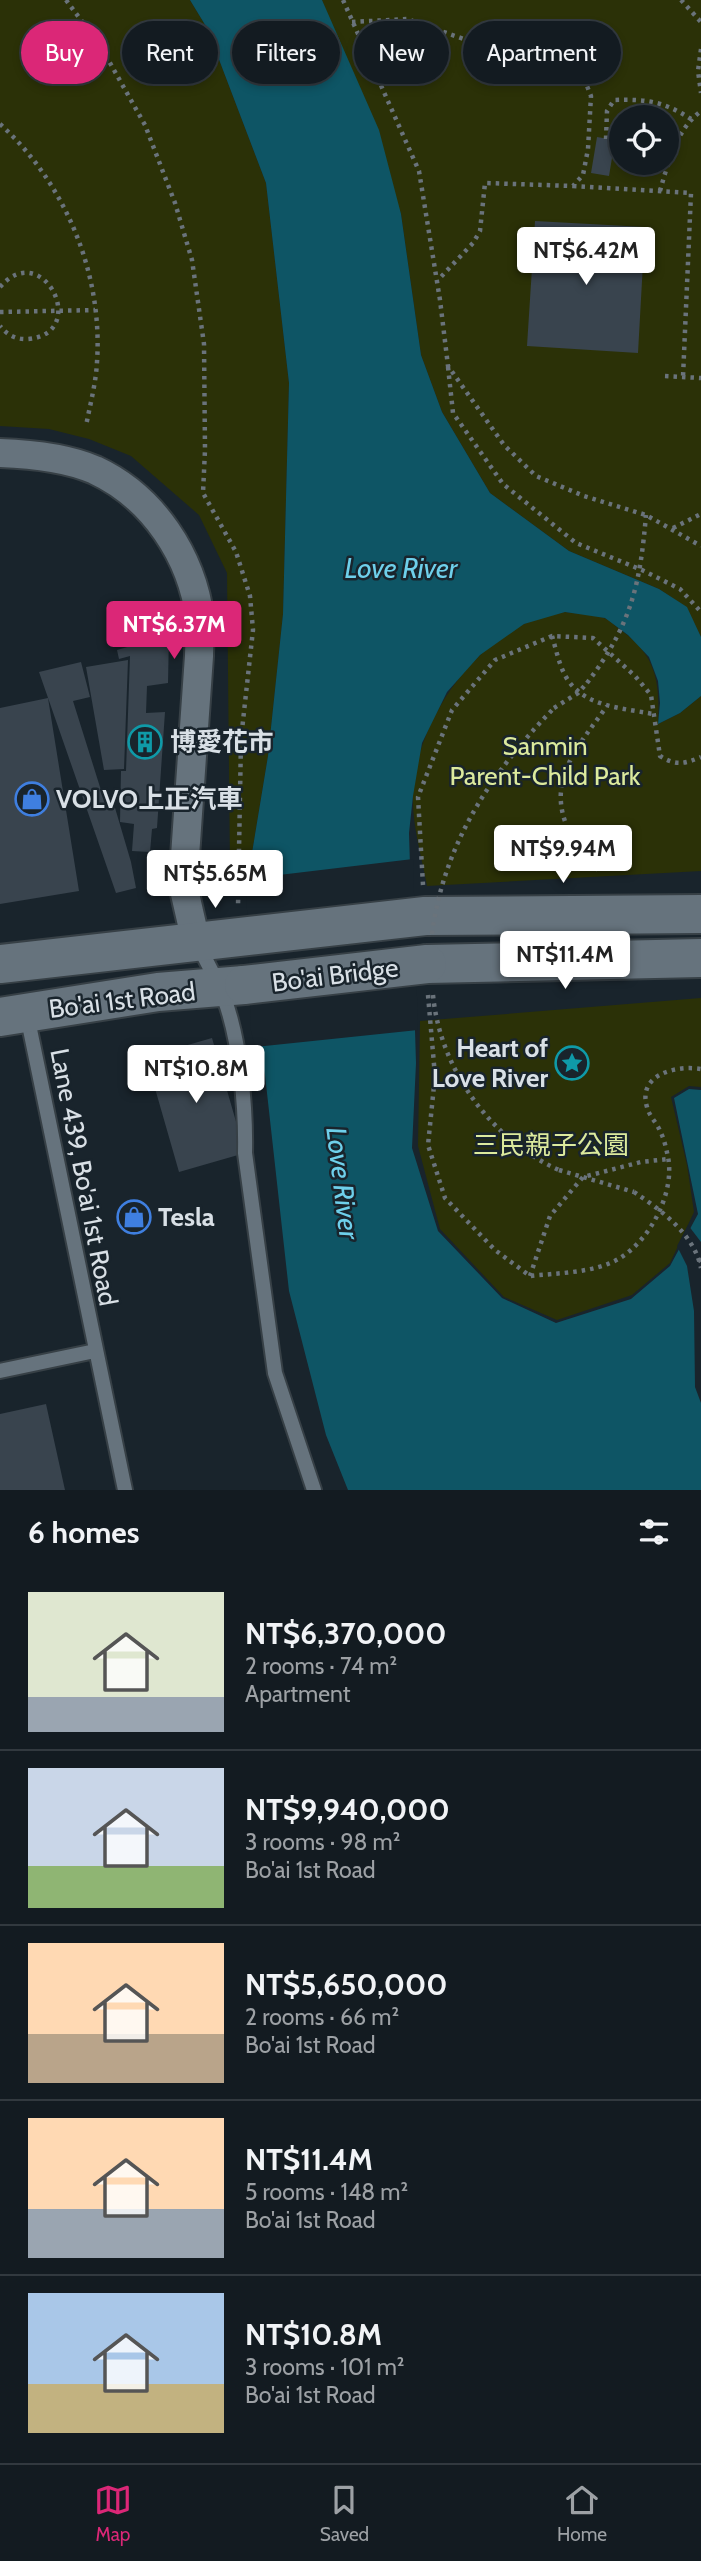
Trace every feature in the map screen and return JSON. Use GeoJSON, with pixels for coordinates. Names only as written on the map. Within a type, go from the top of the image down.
{"type":"FeatureCollection","features":[{"type":"Feature","properties":{"kind":"main road"},"geometry":{"type":"LineString","coordinates":[[429,950],[701,914]]}},
{"type":"Feature","properties":{"kind":"main road","name":"Bo'ai 1st Road"},"geometry":{"type":"LineString","coordinates":[[0,964],[240,938]]}},
{"type":"Feature","properties":{"kind":"main road","name":"Bo'ai Bridge"},"geometry":{"type":"LineString","coordinates":[[240,938],[429,950]]}},
{"type":"Feature","properties":{"kind":"main road"},"geometry":{"type":"LineString","coordinates":[[429,950],[701,958]]}},
{"type":"Feature","properties":{"kind":"main road","name":"Bo'ai Bridge"},"geometry":{"type":"LineString","coordinates":[[232,986],[429,950]]}},
{"type":"Feature","properties":{"kind":"main road","name":"Bo'ai 1st Road"},"geometry":{"type":"LineString","coordinates":[[13,1015],[158,992],[232,986]]}},
{"type":"Feature","properties":{"kind":"street"},"geometry":{"type":"LineString","coordinates":[[0,453],[22,453],[95,470],[130,493],[162,523],[188,572],[200,620],[183,885],[196,942]]}},
{"type":"Feature","properties":{"kind":"lane"},"geometry":{"type":"LineString","coordinates":[[196,942],[232,986],[233,1036],[246,1120],[245,1153],[275,1373],[314,1490]]}},
{"type":"Feature","properties":{"kind":"lane","name":"Lane 439, Bo'ai 1st Road"},"geometry":{"type":"LineString","coordinates":[[13,1015],[95,1351],[125,1490]]}},
{"type":"Feature","properties":{"kind":"lane"},"geometry":{"type":"LineString","coordinates":[[0,1371],[95,1351]]}},
{"type":"Feature","properties":{"kind":"path"},"geometry":{"type":"LineString","coordinates":[[66,0],[101,47],[145,125],[175,204],[191,260],[204,344],[203,493],[236,552],[250,596],[253,630],[242,739],[237,892]]}},
{"type":"Feature","properties":{"kind":"path"},"geometry":{"type":"LineString","coordinates":[[343,0],[419,171],[437,280],[453,414],[503,484],[576,543],[680,589],[701,612]]}},
{"type":"Feature","properties":{"kind":"path"},"geometry":{"type":"LineString","coordinates":[[681,0],[701,22]]}},
{"type":"Feature","properties":{"kind":"path"},"geometry":{"type":"LineString","coordinates":[[352,22],[407,19],[472,42],[513,44],[581,71],[591,96],[588,149],[583,175],[573,186]]}},
{"type":"Feature","properties":{"kind":"path"},"geometry":{"type":"LineString","coordinates":[[701,49],[698,71],[701,93]]}},
{"type":"Feature","properties":{"kind":"path"},"geometry":{"type":"LineString","coordinates":[[606,139],[607,111],[614,100],[645,99],[671,106],[691,119]]}},
{"type":"Feature","properties":{"kind":"path"},"geometry":{"type":"LineString","coordinates":[[660,191],[676,144],[691,119],[701,111]]}},
{"type":"Feature","properties":{"kind":"path"},"geometry":{"type":"LineString","coordinates":[[0,124],[39,166],[68,212],[84,256],[95,298],[97,361],[86,426]]}},
{"type":"Feature","properties":{"kind":"path"},"geometry":{"type":"LineString","coordinates":[[437,280],[473,243],[480,232],[485,183],[691,193],[683,377]]}},
{"type":"Feature","properties":{"kind":"path"},"geometry":{"type":"LineString","coordinates":[[0,287],[15,276],[37,275],[54,289],[59,310],[50,329],[32,339],[11,336],[0,326]]}},
{"type":"Feature","properties":{"kind":"path"},"geometry":{"type":"LineString","coordinates":[[0,312],[95,310]]}},
{"type":"Feature","properties":{"kind":"path"},"geometry":{"type":"LineString","coordinates":[[448,366],[504,445],[536,476],[584,496],[646,515],[701,546]]}},
{"type":"Feature","properties":{"kind":"path"},"geometry":{"type":"LineString","coordinates":[[665,376],[701,378]]}},
{"type":"Feature","properties":{"kind":"path"},"geometry":{"type":"LineString","coordinates":[[673,528],[701,514]]}},
{"type":"Feature","properties":{"kind":"path"},"geometry":{"type":"LineString","coordinates":[[646,515],[639,576],[621,634],[578,693],[554,708],[524,738],[470,817],[442,879],[429,950],[437,1023],[445,1046],[475,1102],[506,1136],[536,1160],[559,1170],[634,1192],[676,1224],[700,1261],[701,1268]]}},
{"type":"Feature","properties":{"kind":"path"},"geometry":{"type":"LineString","coordinates":[[552,636],[565,676],[578,693],[607,706],[653,713]]}},
{"type":"Feature","properties":{"kind":"path"},"geometry":{"type":"LineString","coordinates":[[598,870],[571,834],[560,799],[565,768],[607,706]]}},
{"type":"Feature","properties":{"kind":"path"},"geometry":{"type":"LineString","coordinates":[[530,1276],[550,1216],[583,1177],[641,1162],[668,1159]]}},
{"type":"Feature","properties":{"kind":"green space"},"geometry":{"type":"Polygon","coordinates":[[[0,0],[190,0],[203,21],[122,21],[122,84],[218,84],[218,57],[266,183],[289,383],[283,614],[268,756],[250,865],[230,868],[227,573],[199,515],[131,456],[89,439],[49,429],[0,426],[0,0]]]}},
{"type":"Feature","properties":{"kind":"green space"},"geometry":{"type":"Polygon","coordinates":[[[322,0],[701,0],[701,637],[686,607],[659,589],[569,551],[490,493],[442,412],[421,355],[401,214],[340,49],[340,21],[330,21],[322,0]]]}},
{"type":"Feature","properties":{"kind":"green space","name":"Sanmin Parent-Child Park"},"geometry":{"type":"Polygon","coordinates":[[[565,612],[606,619],[643,650],[657,684],[658,724],[680,713],[701,696],[701,871],[427,886],[416,830],[413,796],[422,745],[433,720],[446,696],[481,654],[524,624],[565,612]]]}},
{"type":"Feature","properties":{"kind":"green space","name":"三民親子公園"},"geometry":{"type":"Polygon","coordinates":[[[701,998],[701,1087],[689,1086],[671,1097],[687,1165],[694,1212],[670,1263],[632,1295],[557,1320],[504,1297],[440,1229],[418,1146],[420,1021],[701,998]]]}},
{"type":"Feature","properties":{"kind":"water","name":"Love River"},"geometry":{"type":"Polygon","coordinates":[[[190,0],[322,0],[331,21],[232,21],[232,84],[340,84],[340,41],[354,73],[354,84],[359,84],[379,130],[401,214],[421,355],[442,412],[490,493],[569,551],[659,589],[687,607],[701,637],[701,696],[680,713],[658,724],[658,681],[649,657],[628,635],[605,618],[565,612],[524,624],[480,655],[447,692],[422,743],[409,833],[416,1063],[412,1148],[438,1231],[502,1298],[556,1323],[631,1299],[670,1266],[698,1214],[674,1098],[689,1089],[701,1090],[701,1490],[348,1490],[326,1435],[289,1291],[265,1075],[254,1031],[249,902],[250,865],[268,756],[283,614],[289,383],[266,183],[218,57],[218,21],[203,21],[190,0]]]}},
{"type":"Feature","properties":{"kind":"pier"},"geometry":{"type":"Polygon","coordinates":[[[413,859],[418,1030],[255,1047],[251,1031],[246,879],[413,859]]]}},
{"type":"Feature","properties":{"kind":"pier"},"geometry":{"type":"Polygon","coordinates":[[[688,1225],[701,1242],[701,1403],[695,1387],[694,1311],[687,1266],[677,1246],[688,1225]]]}},
{"type":"Feature","properties":{"kind":"building"},"geometry":{"type":"Polygon","coordinates":[[[597,137],[609,139],[609,176],[591,173],[597,137]]]}},
{"type":"Feature","properties":{"kind":"building"},"geometry":{"type":"Polygon","coordinates":[[[535,221],[645,227],[638,353],[527,346],[535,221]]]}},
{"type":"Feature","properties":{"kind":"building","name":"博愛花市"},"geometry":{"type":"Polygon","coordinates":[[[169,635],[168,683],[147,686],[146,713],[165,712],[157,828],[152,829],[150,852],[132,851],[134,824],[120,822],[121,771],[126,771],[130,656],[119,659],[117,650],[169,635]]]}},
{"type":"Feature","properties":{"kind":"building","name":"博愛花市"},"geometry":{"type":"Polygon","coordinates":[[[128,660],[124,769],[104,770],[86,667],[128,660]]]}},
{"type":"Feature","properties":{"kind":"building","name":"博愛花市"},"geometry":{"type":"Polygon","coordinates":[[[81,662],[90,697],[73,701],[105,803],[113,801],[136,888],[116,893],[39,672],[81,662]]]}},
{"type":"Feature","properties":{"kind":"building","name":"VOLVO上正汽車"},"geometry":{"type":"Polygon","coordinates":[[[48,698],[79,891],[0,904],[0,708],[48,698]]]}},
{"type":"Feature","properties":{"kind":"building"},"geometry":{"type":"Polygon","coordinates":[[[212,1038],[245,1153],[179,1172],[146,1057],[212,1038]]]}},
{"type":"Feature","properties":{"kind":"building"},"geometry":{"type":"Polygon","coordinates":[[[46,1404],[65,1490],[0,1490],[0,1414],[46,1404]]]}},
{"type":"Feature","properties":{"kind":"place","name":"博愛花市"},"geometry":{"type":"Point","coordinates":[145,742]}},
{"type":"Feature","properties":{"kind":"place","name":"VOLVO上正汽車"},"geometry":{"type":"Point","coordinates":[32,799]}},
{"type":"Feature","properties":{"kind":"place","name":"Heart of Love River"},"geometry":{"type":"Point","coordinates":[572,1063]}},
{"type":"Feature","properties":{"kind":"place","name":"Tesla"},"geometry":{"type":"Point","coordinates":[134,1217]}}]}
